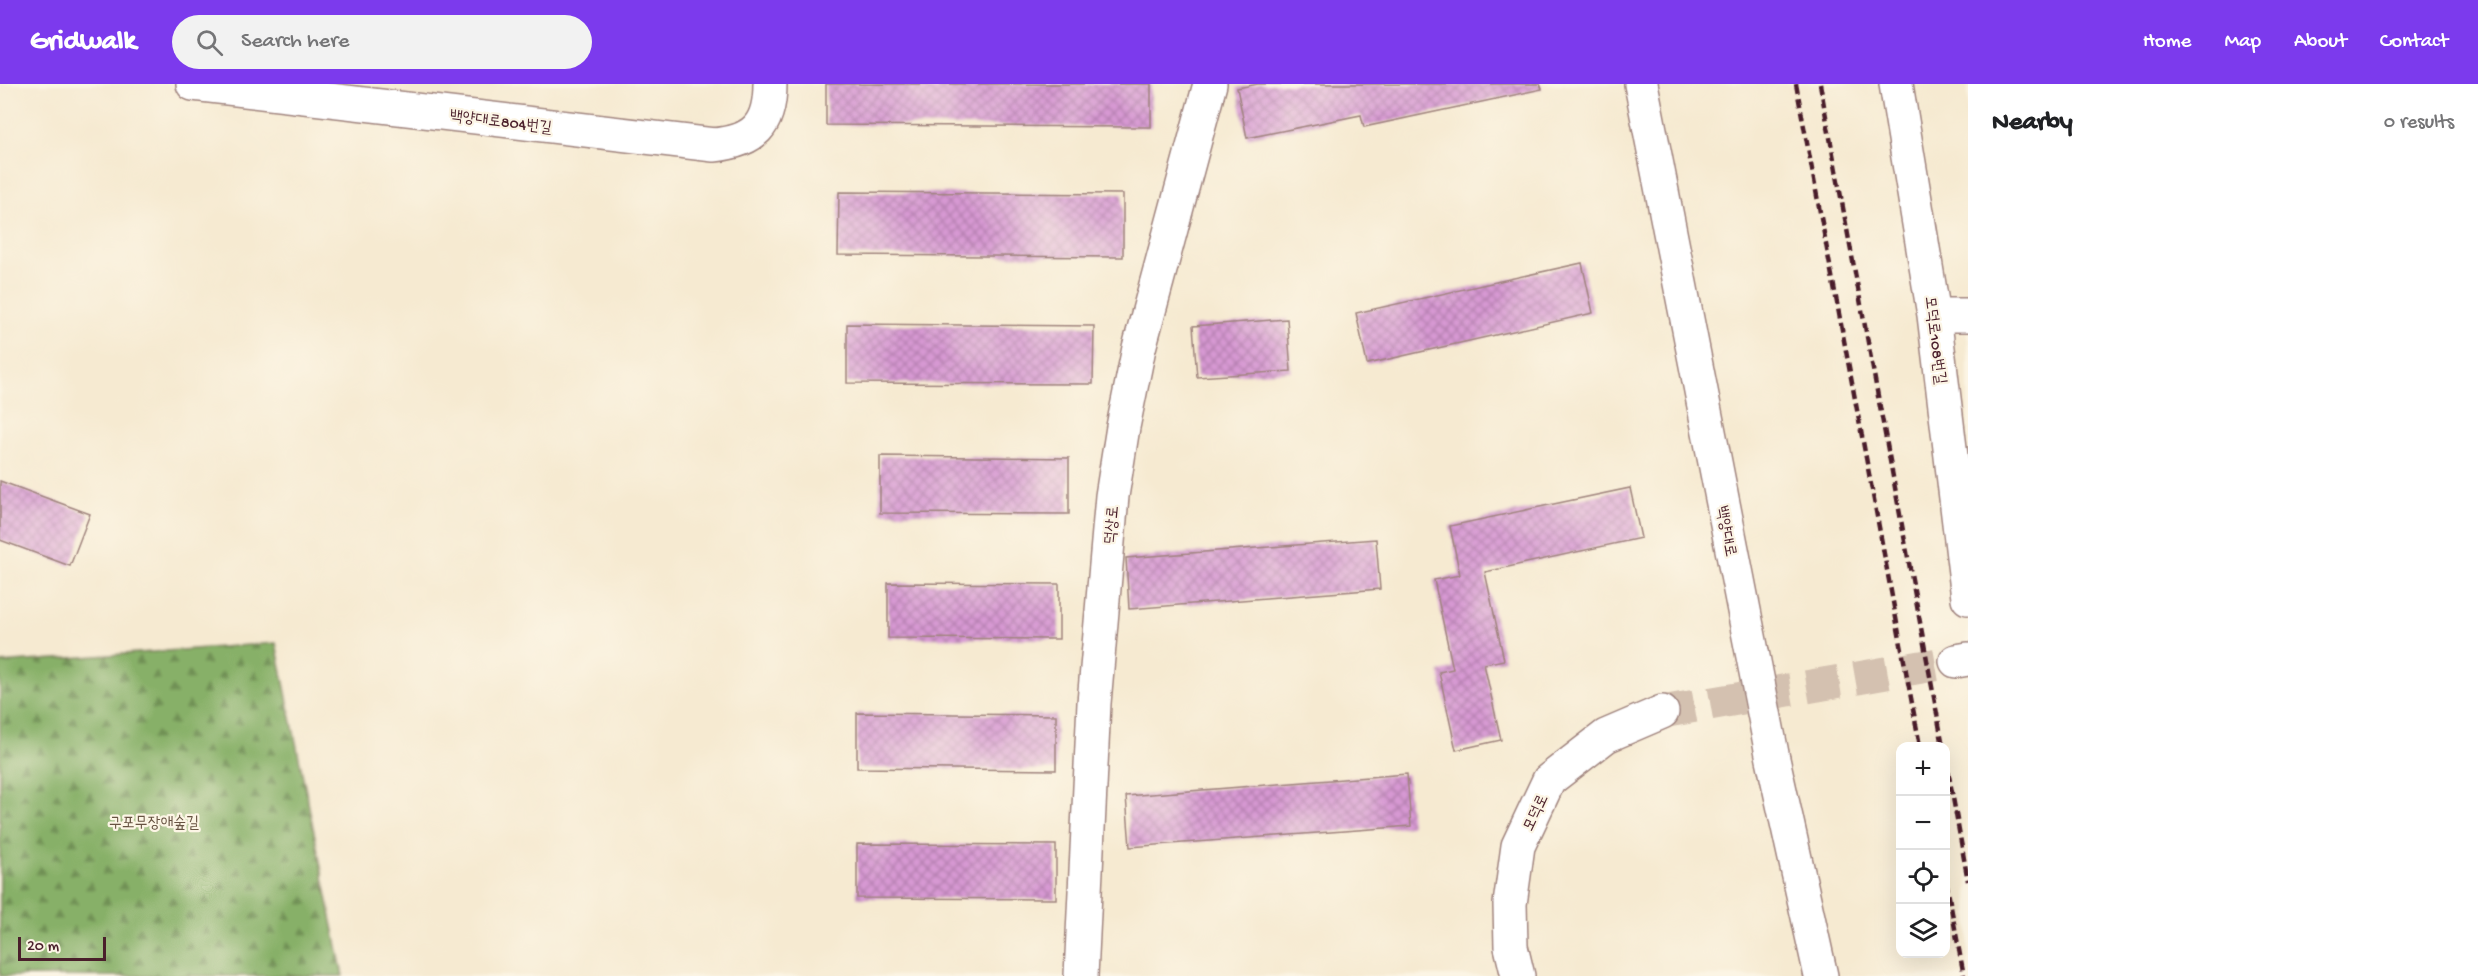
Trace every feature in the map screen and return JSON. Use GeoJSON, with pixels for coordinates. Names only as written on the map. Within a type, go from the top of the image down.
{"type":"FeatureCollection","features":[{"type":"Feature","properties":{"kind":"main road","name":"백양대로804번길"},"geometry":{"type":"LineString","coordinates":[[193,84],[714,145],[737,143],[763,122],[770,101],[770,84]]}},
{"type":"Feature","properties":{"kind":"main road","name":"덕상로"},"geometry":{"type":"LineString","coordinates":[[1081,976],[1094,703],[1112,496],[1139,348],[1210,84]]}},
{"type":"Feature","properties":{"kind":"main road","name":"백양대로"},"geometry":{"type":"LineString","coordinates":[[1641,84],[1773,759],[1821,976]]}},
{"type":"Feature","properties":{"kind":"main road","name":"모덕로108번길"},"geometry":{"type":"LineString","coordinates":[[1896,84],[1934,315],[1968,598]]}},
{"type":"Feature","properties":{"kind":"main road"},"geometry":{"type":"LineString","coordinates":[[1934,315],[1968,315]]}},
{"type":"Feature","properties":{"kind":"main road","name":"모덕로"},"geometry":{"type":"LineString","coordinates":[[1518,976],[1511,947],[1510,904],[1518,846],[1549,780],[1606,736],[1662,712]]}},
{"type":"Feature","properties":{"kind":"green space","name":"구포무장애숲길"},"geometry":{"type":"Polygon","coordinates":[[[276,643],[343,976],[0,976],[0,663],[276,643]]]}},
{"type":"Feature","properties":{"kind":"building"},"geometry":{"type":"Polygon","coordinates":[[[826,84],[1151,84],[1151,127],[826,125],[826,84]]]}},
{"type":"Feature","properties":{"kind":"building"},"geometry":{"type":"Polygon","coordinates":[[[1258,84],[1540,84],[1542,89],[1364,127],[1361,115],[1247,138],[1237,88],[1258,84]]]}},
{"type":"Feature","properties":{"kind":"building"},"geometry":{"type":"Polygon","coordinates":[[[839,192],[1123,194],[1123,257],[838,255],[839,192]]]}},
{"type":"Feature","properties":{"kind":"building"},"geometry":{"type":"Polygon","coordinates":[[[1582,263],[1593,313],[1367,364],[1356,313],[1582,263]]]}},
{"type":"Feature","properties":{"kind":"building"},"geometry":{"type":"Polygon","coordinates":[[[1287,319],[1291,371],[1197,377],[1193,326],[1287,319]]]}},
{"type":"Feature","properties":{"kind":"building"},"geometry":{"type":"Polygon","coordinates":[[[847,324],[1094,326],[1093,384],[847,383],[847,324]]]}},
{"type":"Feature","properties":{"kind":"building"},"geometry":{"type":"Polygon","coordinates":[[[880,456],[1069,458],[1069,514],[880,513],[880,456]]]}},
{"type":"Feature","properties":{"kind":"building"},"geometry":{"type":"Polygon","coordinates":[[[0,481],[90,514],[70,566],[0,540],[0,481]]]}},
{"type":"Feature","properties":{"kind":"building"},"geometry":{"type":"Polygon","coordinates":[[[1630,488],[1641,538],[1485,572],[1504,660],[1484,664],[1501,740],[1456,750],[1439,672],[1453,669],[1434,580],[1460,575],[1450,526],[1630,488]]]}},
{"type":"Feature","properties":{"kind":"building"},"geometry":{"type":"Polygon","coordinates":[[[1376,539],[1380,589],[1129,609],[1126,558],[1376,539]]]}},
{"type":"Feature","properties":{"kind":"building"},"geometry":{"type":"Polygon","coordinates":[[[888,583],[1059,584],[1059,639],[888,638],[888,583]]]}},
{"type":"Feature","properties":{"kind":"building"},"geometry":{"type":"Polygon","coordinates":[[[857,713],[1056,715],[1056,770],[857,768],[857,713]]]}},
{"type":"Feature","properties":{"kind":"building"},"geometry":{"type":"Polygon","coordinates":[[[1407,774],[1411,826],[1130,847],[1126,796],[1407,774]]]}},
{"type":"Feature","properties":{"kind":"building"},"geometry":{"type":"Polygon","coordinates":[[[857,844],[1056,845],[1056,899],[857,898],[857,844]]]}},
{"type":"Feature","properties":{"kind":"tunnel"},"geometry":{"type":"LineString","coordinates":[[1662,712],[1956,661]]}},
{"type":"Feature","properties":{"kind":"railway"},"geometry":{"type":"LineString","coordinates":[[1796,84],[1919,742]]}},
{"type":"Feature","properties":{"kind":"railway"},"geometry":{"type":"LineString","coordinates":[[1820,84],[1942,742]]}},
{"type":"Feature","properties":{"kind":"railway"},"geometry":{"type":"LineString","coordinates":[[1950,781],[1968,881]]}},
{"type":"Feature","properties":{"kind":"railway"},"geometry":{"type":"LineString","coordinates":[[1950,902],[1964,976]]}}]}
